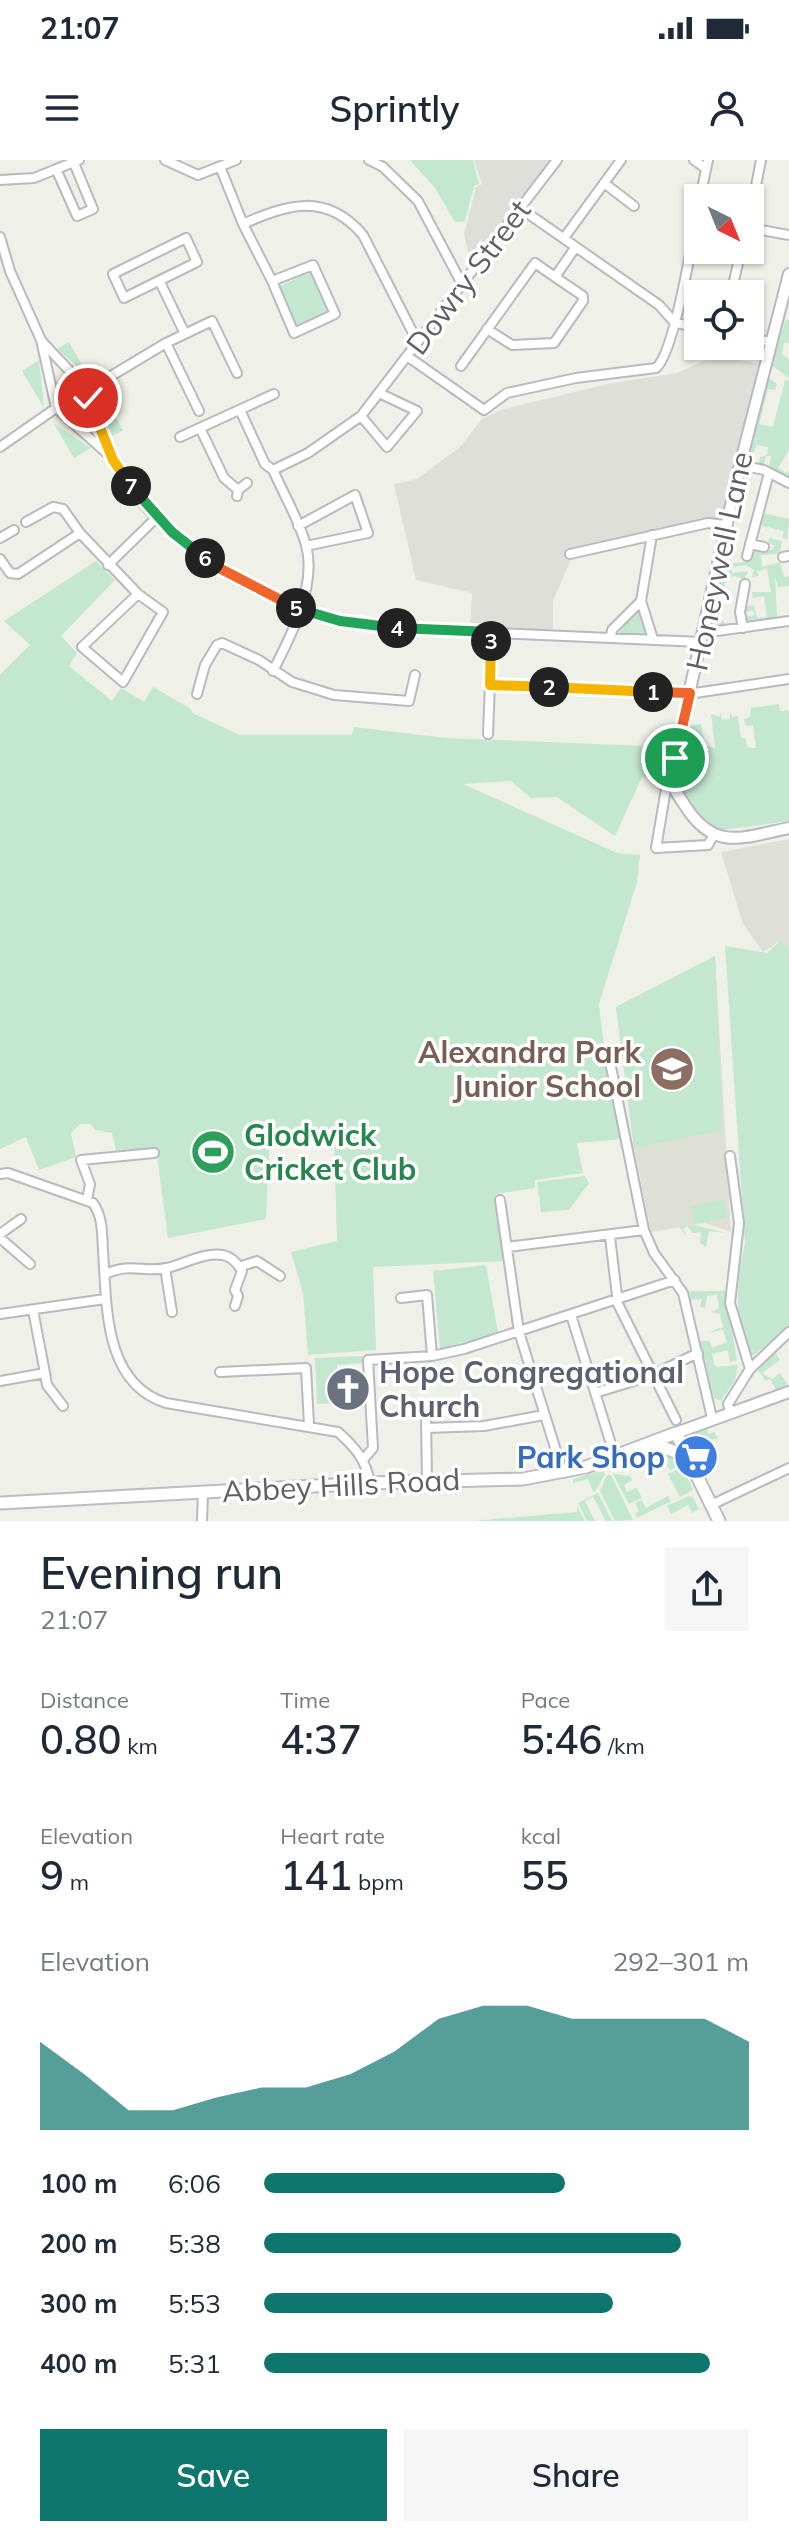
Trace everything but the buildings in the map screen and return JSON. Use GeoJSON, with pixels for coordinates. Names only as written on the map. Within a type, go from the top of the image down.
{"type":"FeatureCollection","features":[{"type":"Feature","properties":{"kind":"main road","name":"Abbey Hills Road"},"geometry":{"type":"LineString","coordinates":[[0,1503],[427,1480],[523,1479],[563,1473],[676,1433]]}},
{"type":"Feature","properties":{"kind":"main road"},"geometry":{"type":"LineString","coordinates":[[676,1433],[719,1521]]}},
{"type":"Feature","properties":{"kind":"main road"},"geometry":{"type":"LineString","coordinates":[[652,1443],[685,1453]]}},
{"type":"Feature","properties":{"kind":"street"},"geometry":{"type":"LineString","coordinates":[[165,160],[198,175],[221,169],[236,160]]}},
{"type":"Feature","properties":{"kind":"street"},"geometry":{"type":"LineString","coordinates":[[369,160],[383,167],[418,201],[462,284]]}},
{"type":"Feature","properties":{"kind":"street","name":"Dowry Street"},"geometry":{"type":"LineString","coordinates":[[273,470],[308,453],[361,416],[557,160]]}},
{"type":"Feature","properties":{"kind":"street"},"geometry":{"type":"LineString","coordinates":[[564,238],[621,160]]}},
{"type":"Feature","properties":{"kind":"street"},"geometry":{"type":"LineString","coordinates":[[694,160],[707,164],[703,184]]}},
{"type":"Feature","properties":{"kind":"street"},"geometry":{"type":"LineString","coordinates":[[756,184],[761,160]]}},
{"type":"Feature","properties":{"kind":"street"},"geometry":{"type":"LineString","coordinates":[[0,180],[34,178],[76,162],[93,209],[77,216],[57,171]]}},
{"type":"Feature","properties":{"kind":"street"},"geometry":{"type":"LineString","coordinates":[[221,169],[294,333],[335,314],[313,265],[272,281]]}},
{"type":"Feature","properties":{"kind":"street"},"geometry":{"type":"LineString","coordinates":[[604,183],[634,206]]}},
{"type":"Feature","properties":{"kind":"street"},"geometry":{"type":"LineString","coordinates":[[243,224],[281,207],[308,205],[331,210],[351,221],[363,235],[414,335],[419,339]]}},
{"type":"Feature","properties":{"kind":"street"},"geometry":{"type":"LineString","coordinates":[[520,208],[659,305],[675,323],[684,325]]}},
{"type":"Feature","properties":{"kind":"street"},"geometry":{"type":"LineString","coordinates":[[764,231],[789,235]]}},
{"type":"Feature","properties":{"kind":"street"},"geometry":{"type":"LineString","coordinates":[[0,237],[2,255],[41,340],[55,403],[113,460],[157,517],[221,569],[299,609],[362,625],[653,639],[702,638],[789,621]]}},
{"type":"Feature","properties":{"kind":"street"},"geometry":{"type":"LineString","coordinates":[[186,238],[197,262],[160,282],[124,298],[113,274],[186,238]]}},
{"type":"Feature","properties":{"kind":"street"},"geometry":{"type":"LineString","coordinates":[[555,277],[575,248]]}},
{"type":"Feature","properties":{"kind":"street"},"geometry":{"type":"LineString","coordinates":[[461,366],[487,329],[535,263],[583,296],[583,301],[554,343],[512,345],[487,329]]}},
{"type":"Feature","properties":{"kind":"street"},"geometry":{"type":"LineString","coordinates":[[407,356],[486,410],[507,393],[576,378],[656,368],[663,363],[687,264]]}},
{"type":"Feature","properties":{"kind":"street","name":"Honeywell Lane"},"geometry":{"type":"LineString","coordinates":[[713,836],[708,845],[656,848],[666,789],[672,784],[694,693],[702,638],[726,525],[789,274]]}},
{"type":"Feature","properties":{"kind":"street"},"geometry":{"type":"LineString","coordinates":[[160,282],[185,334]]}},
{"type":"Feature","properties":{"kind":"street"},"geometry":{"type":"LineString","coordinates":[[66,416],[81,415],[85,393],[166,343],[212,321],[237,373]]}},
{"type":"Feature","properties":{"kind":"street"},"geometry":{"type":"LineString","coordinates":[[41,340],[85,393],[113,460]]}},
{"type":"Feature","properties":{"kind":"street"},"geometry":{"type":"LineString","coordinates":[[764,341],[771,342]]}},
{"type":"Feature","properties":{"kind":"street"},"geometry":{"type":"LineString","coordinates":[[166,343],[199,411]]}},
{"type":"Feature","properties":{"kind":"street"},"geometry":{"type":"LineString","coordinates":[[0,447],[55,403],[63,385],[85,393]]}},
{"type":"Feature","properties":{"kind":"street"},"geometry":{"type":"LineString","coordinates":[[361,416],[387,447],[417,411],[379,393]]}},
{"type":"Feature","properties":{"kind":"street"},"geometry":{"type":"LineString","coordinates":[[180,437],[274,394]]}},
{"type":"Feature","properties":{"kind":"street"},"geometry":{"type":"LineString","coordinates":[[240,410],[265,464],[273,470],[306,546],[308,577],[299,609],[273,671]]}},
{"type":"Feature","properties":{"kind":"street"},"geometry":{"type":"LineString","coordinates":[[200,428],[224,478],[238,493],[247,483]]}},
{"type":"Feature","properties":{"kind":"street"},"geometry":{"type":"LineString","coordinates":[[740,465],[769,473],[789,483]]}},
{"type":"Feature","properties":{"kind":"street"},"geometry":{"type":"LineString","coordinates":[[747,556],[769,473]]}},
{"type":"Feature","properties":{"kind":"street"},"geometry":{"type":"LineString","coordinates":[[298,526],[355,495],[368,533],[306,546]]}},
{"type":"Feature","properties":{"kind":"street"},"geometry":{"type":"LineString","coordinates":[[26,522],[53,507],[63,509],[108,565],[138,594],[163,612],[123,682],[82,647],[138,594]]}},
{"type":"Feature","properties":{"kind":"street"},"geometry":{"type":"LineString","coordinates":[[108,565],[157,517]]}},
{"type":"Feature","properties":{"kind":"street"},"geometry":{"type":"LineString","coordinates":[[570,554],[708,523],[726,525]]}},
{"type":"Feature","properties":{"kind":"street"},"geometry":{"type":"LineString","coordinates":[[0,538],[14,530]]}},
{"type":"Feature","properties":{"kind":"street"},"geometry":{"type":"LineString","coordinates":[[0,559],[10,573],[18,574],[80,533]]}},
{"type":"Feature","properties":{"kind":"street"},"geometry":{"type":"LineString","coordinates":[[652,535],[641,601],[653,639]]}},
{"type":"Feature","properties":{"kind":"street"},"geometry":{"type":"LineString","coordinates":[[750,544],[764,547]]}},
{"type":"Feature","properties":{"kind":"street"},"geometry":{"type":"LineString","coordinates":[[743,628],[740,612],[746,596],[745,584]]}},
{"type":"Feature","properties":{"kind":"street"},"geometry":{"type":"LineString","coordinates":[[611,637],[612,630],[641,601]]}},
{"type":"Feature","properties":{"kind":"street"},"geometry":{"type":"LineString","coordinates":[[488,734],[492,632]]}},
{"type":"Feature","properties":{"kind":"street"},"geometry":{"type":"LineString","coordinates":[[197,694],[205,665],[217,645],[222,643],[259,660],[292,682],[334,695],[409,701],[415,675]]}},
{"type":"Feature","properties":{"kind":"street"},"geometry":{"type":"LineString","coordinates":[[490,685],[694,693],[789,679]]}},
{"type":"Feature","properties":{"kind":"street"},"geometry":{"type":"LineString","coordinates":[[672,784],[695,822],[713,836],[729,838],[789,828]]}},
{"type":"Feature","properties":{"kind":"street"},"geometry":{"type":"LineString","coordinates":[[609,1057],[644,1230],[654,1253],[683,1293],[712,1418]]}},
{"type":"Feature","properties":{"kind":"street"},"geometry":{"type":"LineString","coordinates":[[87,1200],[90,1184],[81,1160],[154,1153]]}},
{"type":"Feature","properties":{"kind":"street"},"geometry":{"type":"LineString","coordinates":[[730,1156],[739,1223],[730,1303],[750,1369]]}},
{"type":"Feature","properties":{"kind":"street"},"geometry":{"type":"LineString","coordinates":[[0,1174],[8,1173],[87,1200],[99,1212],[110,1335],[120,1362],[132,1380],[155,1399],[338,1432],[363,1460],[370,1483]]}},
{"type":"Feature","properties":{"kind":"street"},"geometry":{"type":"LineString","coordinates":[[500,1200],[519,1332],[563,1473]]}},
{"type":"Feature","properties":{"kind":"street"},"geometry":{"type":"LineString","coordinates":[[21,1219],[0,1236],[30,1264]]}},
{"type":"Feature","properties":{"kind":"street"},"geometry":{"type":"LineString","coordinates":[[507,1247],[610,1237],[644,1230]]}},
{"type":"Feature","properties":{"kind":"street"},"geometry":{"type":"LineString","coordinates":[[610,1237],[618,1301],[676,1420]]}},
{"type":"Feature","properties":{"kind":"street"},"geometry":{"type":"LineString","coordinates":[[105,1274],[122,1266],[165,1268],[196,1257],[224,1255],[241,1269]]}},
{"type":"Feature","properties":{"kind":"street"},"geometry":{"type":"LineString","coordinates":[[235,1306],[238,1296],[235,1290],[241,1269],[257,1261],[280,1276]]}},
{"type":"Feature","properties":{"kind":"street"},"geometry":{"type":"LineString","coordinates":[[165,1268],[172,1312]]}},
{"type":"Feature","properties":{"kind":"street"},"geometry":{"type":"LineString","coordinates":[[363,1460],[373,1448],[368,1360],[432,1356],[519,1332],[675,1280]]}},
{"type":"Feature","properties":{"kind":"street"},"geometry":{"type":"LineString","coordinates":[[401,1298],[427,1295],[432,1356]]}},
{"type":"Feature","properties":{"kind":"street"},"geometry":{"type":"LineString","coordinates":[[0,1314],[105,1299]]}},
{"type":"Feature","properties":{"kind":"street"},"geometry":{"type":"LineString","coordinates":[[33,1310],[47,1385],[63,1406]]}},
{"type":"Feature","properties":{"kind":"street"},"geometry":{"type":"LineString","coordinates":[[571,1315],[615,1457]]}},
{"type":"Feature","properties":{"kind":"street"},"geometry":{"type":"LineString","coordinates":[[730,1412],[728,1404],[750,1369],[789,1332]]}},
{"type":"Feature","properties":{"kind":"street"},"geometry":{"type":"LineString","coordinates":[[595,1393],[653,1374],[698,1353]]}},
{"type":"Feature","properties":{"kind":"street"},"geometry":{"type":"LineString","coordinates":[[220,1372],[306,1368],[309,1425]]}},
{"type":"Feature","properties":{"kind":"street"},"geometry":{"type":"LineString","coordinates":[[0,1381],[45,1373]]}},
{"type":"Feature","properties":{"kind":"street"},"geometry":{"type":"LineString","coordinates":[[676,1433],[789,1392]]}},
{"type":"Feature","properties":{"kind":"street"},"geometry":{"type":"LineString","coordinates":[[426,1428],[484,1426],[544,1415]]}},
{"type":"Feature","properties":{"kind":"street"},"geometry":{"type":"LineString","coordinates":[[426,1416],[427,1480]]}},
{"type":"Feature","properties":{"kind":"street"},"geometry":{"type":"LineString","coordinates":[[685,1453],[690,1427]]}},
{"type":"Feature","properties":{"kind":"street"},"geometry":{"type":"LineString","coordinates":[[711,1505],[789,1468]]}},
{"type":"Feature","properties":{"kind":"street"},"geometry":{"type":"LineString","coordinates":[[202,1521],[203,1492]]}},
{"type":"Feature","properties":{"kind":"shaded area"},"geometry":{"type":"Polygon","coordinates":[[[474,160],[550,160],[471,263],[464,234],[476,187],[482,184],[474,160]]]}},
{"type":"Feature","properties":{"kind":"shaded area"},"geometry":{"type":"Polygon","coordinates":[[[706,360],[740,360],[759,364],[722,517],[587,544],[572,557],[553,601],[553,630],[470,627],[472,593],[416,580],[394,484],[417,479],[460,447],[483,418],[504,409],[612,383],[677,373],[706,360]]]}},
{"type":"Feature","properties":{"kind":"shaded area"},"geometry":{"type":"Polygon","coordinates":[[[789,839],[789,948],[781,940],[763,952],[743,924],[721,852],[789,839]]]}},
{"type":"Feature","properties":{"kind":"shaded area","name":"Alexandra Park Junior School"},"geometry":{"type":"Polygon","coordinates":[[[715,956],[731,1232],[705,1223],[651,1232],[634,1148],[616,1007],[715,956]]]}},
{"type":"Feature","properties":{"kind":"green space"},"geometry":{"type":"Polygon","coordinates":[[[410,160],[473,160],[479,184],[474,186],[465,221],[455,222],[435,188],[410,160]]]}},
{"type":"Feature","properties":{"kind":"green space"},"geometry":{"type":"Polygon","coordinates":[[[311,272],[329,312],[297,326],[279,286],[311,272]]]}},
{"type":"Feature","properties":{"kind":"green space"},"geometry":{"type":"Polygon","coordinates":[[[786,319],[789,321],[789,343],[784,342],[782,354],[789,359],[789,378],[771,365],[786,319]]]}},
{"type":"Feature","properties":{"kind":"green space"},"geometry":{"type":"Polygon","coordinates":[[[69,342],[89,377],[57,349],[69,342]]]}},
{"type":"Feature","properties":{"kind":"green space"},"geometry":{"type":"Polygon","coordinates":[[[39,360],[44,408],[22,371],[39,360]]]}},
{"type":"Feature","properties":{"kind":"green space"},"geometry":{"type":"Polygon","coordinates":[[[768,377],[777,384],[775,390],[768,389],[759,424],[773,427],[785,380],[789,381],[789,450],[778,468],[787,473],[789,470],[789,478],[769,466],[771,456],[766,456],[764,464],[759,463],[760,457],[767,455],[768,447],[757,445],[750,462],[748,458],[768,377]]]}},
{"type":"Feature","properties":{"kind":"green space"},"geometry":{"type":"Polygon","coordinates":[[[72,389],[80,393],[84,401],[80,409],[72,413],[64,409],[60,401],[64,393],[72,389]]]}},
{"type":"Feature","properties":{"kind":"green space"},"geometry":{"type":"Polygon","coordinates":[[[102,395],[123,430],[111,437],[102,395]]]}},
{"type":"Feature","properties":{"kind":"green space"},"geometry":{"type":"Polygon","coordinates":[[[54,424],[91,448],[74,458],[54,424]]]}},
{"type":"Feature","properties":{"kind":"green space"},"geometry":{"type":"Polygon","coordinates":[[[762,513],[789,519],[787,539],[782,538],[784,531],[759,525],[762,513]]]}},
{"type":"Feature","properties":{"kind":"green space"},"geometry":{"type":"Polygon","coordinates":[[[769,538],[782,541],[779,554],[761,555],[762,567],[780,562],[784,577],[789,576],[789,586],[778,587],[775,576],[777,618],[746,621],[745,617],[755,615],[753,610],[744,612],[745,607],[754,605],[757,618],[767,617],[764,596],[753,598],[752,592],[771,592],[767,569],[757,571],[759,576],[752,577],[754,570],[746,565],[732,567],[732,573],[748,571],[745,579],[733,576],[724,584],[728,596],[719,598],[718,603],[725,607],[716,616],[726,624],[736,623],[710,628],[725,564],[751,561],[755,550],[766,552],[773,549],[774,545],[768,544],[769,538]]]}},
{"type":"Feature","properties":{"kind":"green space"},"geometry":{"type":"Polygon","coordinates":[[[96,561],[115,580],[61,636],[77,653],[69,666],[112,701],[121,688],[144,702],[153,687],[191,709],[192,713],[240,735],[352,735],[354,727],[446,738],[672,747],[665,780],[642,777],[615,836],[557,797],[531,798],[511,781],[463,784],[617,853],[640,855],[637,882],[599,1004],[605,1058],[622,1139],[577,1143],[583,1173],[535,1180],[535,1188],[496,1194],[503,1261],[373,1267],[376,1350],[308,1355],[303,1293],[291,1252],[337,1241],[334,1138],[270,1136],[266,1219],[168,1238],[156,1149],[117,1155],[112,1133],[96,1130],[90,1124],[80,1124],[71,1133],[76,1157],[39,1170],[26,1137],[0,1149],[0,675],[30,645],[4,621],[96,561]]]}},
{"type":"Feature","properties":{"kind":"green space"},"geometry":{"type":"Polygon","coordinates":[[[635,611],[639,612],[645,634],[619,633],[635,611]]]}},
{"type":"Feature","properties":{"kind":"green space"},"geometry":{"type":"Polygon","coordinates":[[[779,704],[780,711],[789,710],[789,821],[723,830],[708,825],[689,802],[677,775],[690,723],[691,726],[701,724],[705,745],[715,748],[711,714],[719,717],[721,713],[722,720],[730,719],[730,711],[732,717],[738,716],[741,738],[745,738],[747,747],[756,748],[753,725],[746,726],[744,719],[750,717],[751,708],[779,704]]]}},
{"type":"Feature","properties":{"kind":"green space"},"geometry":{"type":"Polygon","coordinates":[[[781,940],[789,948],[789,1327],[754,1355],[749,1355],[738,1300],[745,1244],[725,946],[767,953],[781,940]]]}},
{"type":"Feature","properties":{"kind":"green space","name":"Alexandra Park Junior School"},"geometry":{"type":"Polygon","coordinates":[[[715,956],[723,1130],[634,1148],[616,1007],[715,956]]]}},
{"type":"Feature","properties":{"kind":"green space"},"geometry":{"type":"Polygon","coordinates":[[[585,1176],[589,1183],[569,1210],[541,1212],[537,1182],[585,1176]]]}},
{"type":"Feature","properties":{"kind":"green space"},"geometry":{"type":"Polygon","coordinates":[[[724,1199],[727,1217],[695,1224],[691,1206],[724,1199]]]}},
{"type":"Feature","properties":{"kind":"green space"},"geometry":{"type":"Polygon","coordinates":[[[694,1225],[726,1233],[709,1231],[706,1247],[700,1243],[701,1232],[693,1233],[687,1226],[683,1229],[687,1237],[679,1227],[694,1225]]]}},
{"type":"Feature","properties":{"kind":"green space"},"geometry":{"type":"Polygon","coordinates":[[[486,1265],[498,1333],[440,1349],[433,1271],[486,1265]]]}},
{"type":"Feature","properties":{"kind":"green space"},"geometry":{"type":"Polygon","coordinates":[[[689,1291],[725,1291],[737,1360],[730,1362],[728,1350],[712,1354],[715,1367],[738,1365],[735,1380],[721,1401],[714,1398],[700,1341],[710,1341],[712,1348],[727,1342],[723,1330],[709,1332],[723,1327],[720,1314],[711,1312],[719,1308],[717,1295],[707,1296],[705,1308],[700,1307],[702,1299],[691,1300],[689,1291]]]}},
{"type":"Feature","properties":{"kind":"green space"},"geometry":{"type":"Polygon","coordinates":[[[774,1351],[780,1360],[762,1373],[772,1379],[780,1373],[789,1386],[773,1392],[776,1389],[770,1379],[766,1381],[757,1369],[774,1351]]]}},
{"type":"Feature","properties":{"kind":"green space"},"geometry":{"type":"Polygon","coordinates":[[[362,1356],[362,1363],[337,1365],[338,1403],[317,1404],[315,1358],[362,1356]]]}},
{"type":"Feature","properties":{"kind":"green space"},"geometry":{"type":"Polygon","coordinates":[[[706,1426],[709,1434],[714,1432],[718,1438],[701,1443],[699,1438],[689,1444],[696,1432],[706,1426]]]}},
{"type":"Feature","properties":{"kind":"green space"},"geometry":{"type":"Polygon","coordinates":[[[668,1453],[681,1465],[670,1470],[665,1463],[648,1471],[642,1460],[668,1453]]]}},
{"type":"Feature","properties":{"kind":"green space"},"geometry":{"type":"Polygon","coordinates":[[[682,1467],[693,1490],[680,1497],[668,1474],[682,1467]]]}},
{"type":"Feature","properties":{"kind":"green space"},"geometry":{"type":"Polygon","coordinates":[[[603,1470],[605,1474],[594,1493],[588,1479],[573,1483],[573,1479],[603,1470]]]}},
{"type":"Feature","properties":{"kind":"green space"},"geometry":{"type":"Polygon","coordinates":[[[613,1474],[630,1476],[633,1480],[624,1485],[627,1492],[637,1488],[642,1498],[629,1504],[613,1474]]]}},
{"type":"Feature","properties":{"kind":"green space"},"geometry":{"type":"Polygon","coordinates":[[[607,1475],[611,1475],[633,1520],[615,1521],[600,1491],[607,1475]]]}},
{"type":"Feature","properties":{"kind":"green space"},"geometry":{"type":"Polygon","coordinates":[[[598,1493],[612,1521],[606,1521],[593,1497],[585,1501],[595,1521],[587,1521],[578,1503],[598,1493]]]}},
{"type":"Feature","properties":{"kind":"green space"},"geometry":{"type":"Polygon","coordinates":[[[668,1496],[671,1501],[637,1518],[635,1514],[639,1511],[635,1503],[641,1500],[646,1508],[668,1496]]]}},
{"type":"Feature","properties":{"kind":"green space"},"geometry":{"type":"Polygon","coordinates":[[[693,1497],[699,1509],[692,1513],[688,1505],[671,1514],[667,1506],[693,1497]]]}},
{"type":"Feature","properties":{"kind":"green space"},"geometry":{"type":"Polygon","coordinates":[[[577,1506],[585,1521],[472,1521],[577,1512],[577,1506]]]}},
{"type":"Feature","properties":{"kind":"place","name":"Alexandra Park Junior School"},"geometry":{"type":"Point","coordinates":[672,1069]}},
{"type":"Feature","properties":{"kind":"place","name":"Glodwick Cricket Club"},"geometry":{"type":"Point","coordinates":[213,1152]}},
{"type":"Feature","properties":{"kind":"place","name":"Hope Congregational Church"},"geometry":{"type":"Point","coordinates":[348,1389]}},
{"type":"Feature","properties":{"kind":"place","name":"Park Shop"},"geometry":{"type":"Point","coordinates":[696,1457]}},
{"type":"Feature","properties":{"kind":"route"},"geometry":{"type":"LineString","coordinates":[[88,398],[113,460],[135,491],[172,532],[221,569],[273,598],[340,621],[385,628],[492,632],[490,685],[690,693],[675,758]]}}]}
